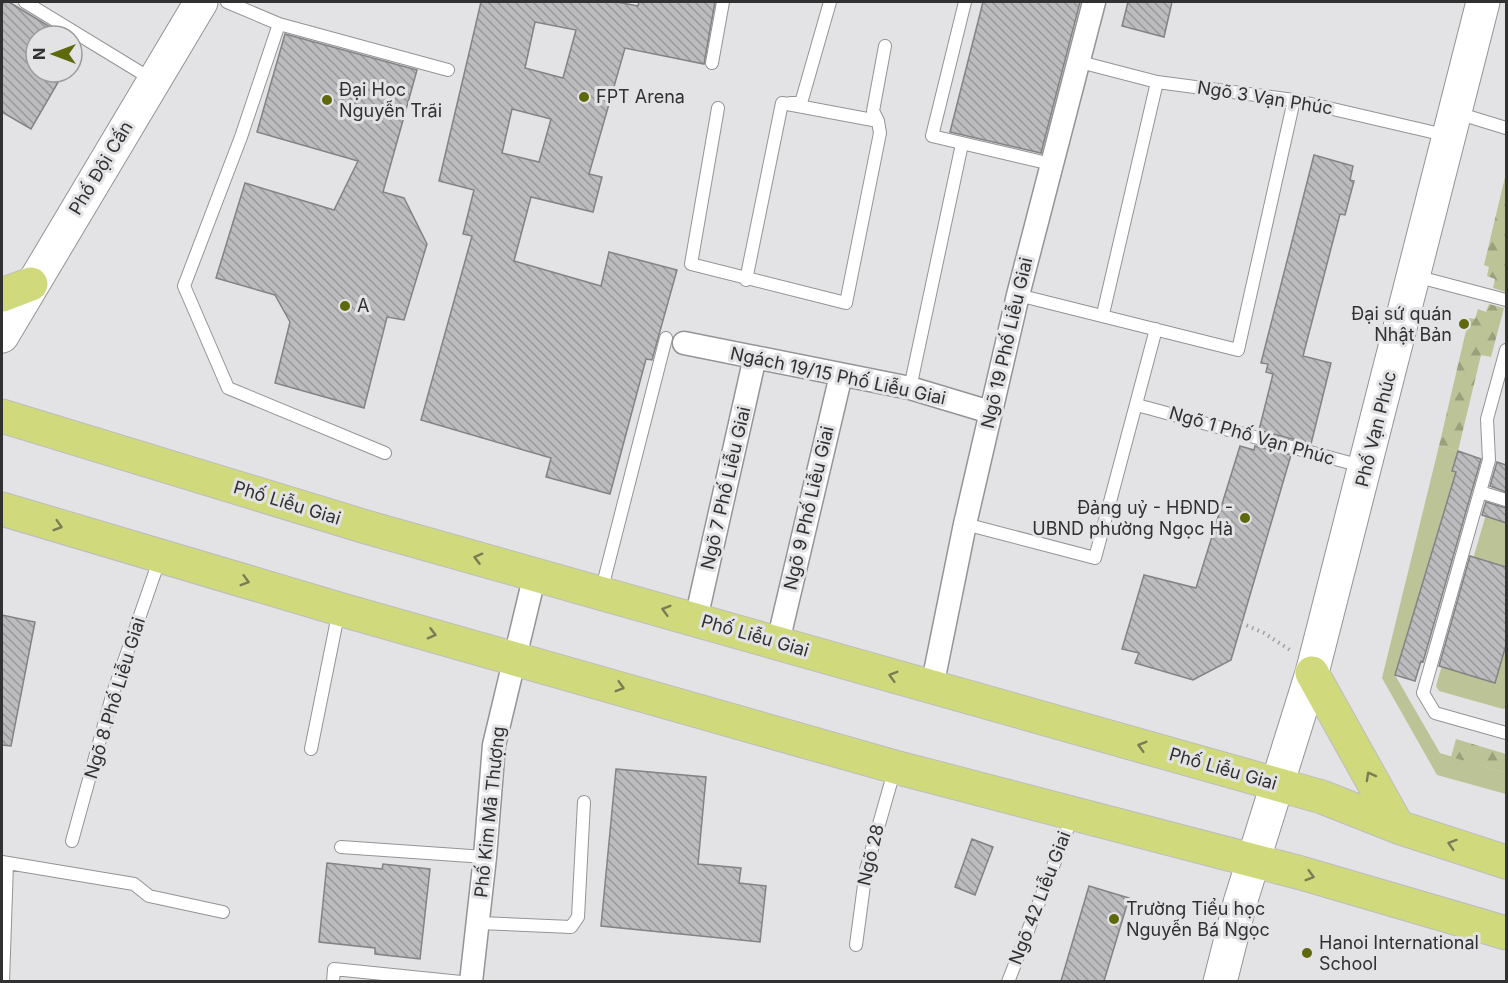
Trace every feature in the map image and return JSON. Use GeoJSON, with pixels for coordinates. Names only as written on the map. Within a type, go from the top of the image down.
{"type":"FeatureCollection","features":[{"type":"Feature","properties":{"kind":"main road","name":"Phố Liễu Giai"},"geometry":{"type":"LineString","coordinates":[[2,416],[366,527],[1322,797],[1398,827],[1506,862]]}},
{"type":"Feature","properties":{"kind":"main road"},"geometry":{"type":"LineString","coordinates":[[2,509],[339,609],[515,657],[895,767],[1253,861],[1506,933]]}},
{"type":"Feature","properties":{"kind":"main road"},"geometry":{"type":"LineString","coordinates":[[1301,662],[1398,827]]}},
{"type":"Feature","properties":{"kind":"street","name":"Phố Đội Cấn"},"geometry":{"type":"LineString","coordinates":[[2,336],[16,289],[154,81],[201,2]]}},
{"type":"Feature","properties":{"kind":"street","name":"Ngõ 19 Phố Liễu Giai"},"geometry":{"type":"LineString","coordinates":[[932,687],[990,412],[1051,164],[1080,62],[1094,2]]}},
{"type":"Feature","properties":{"kind":"street","name":"Phố Vạn Phúc"},"geometry":{"type":"LineString","coordinates":[[1220,981],[1253,861],[1279,785],[1301,662],[1366,467],[1483,2]]}},
{"type":"Feature","properties":{"kind":"street","name":"Ngách 19/15 Phố Liễu Giai"},"geometry":{"type":"LineString","coordinates":[[675,340],[910,388],[990,412]]}},
{"type":"Feature","properties":{"kind":"street","name":"Ngõ 7 Phố Liễu Giai"},"geometry":{"type":"LineString","coordinates":[[696,619],[755,357]]}},
{"type":"Feature","properties":{"kind":"street","name":"Ngõ 9 Phố Liễu Giai"},"geometry":{"type":"LineString","coordinates":[[778,642],[841,375]]}},
{"type":"Feature","properties":{"kind":"street","name":"Phố Kim Mã Thượng"},"geometry":{"type":"LineString","coordinates":[[471,981],[479,923],[494,746],[535,574]]}},
{"type":"Feature","properties":{"kind":"lane"},"geometry":{"type":"LineString","coordinates":[[25,2],[154,81]]}},
{"type":"Feature","properties":{"kind":"lane"},"geometry":{"type":"LineString","coordinates":[[227,2],[279,24],[448,70]]}},
{"type":"Feature","properties":{"kind":"lane"},"geometry":{"type":"LineString","coordinates":[[712,63],[723,2]]}},
{"type":"Feature","properties":{"kind":"lane"},"geometry":{"type":"LineString","coordinates":[[782,103],[801,103],[830,2]]}},
{"type":"Feature","properties":{"kind":"lane"},"geometry":{"type":"LineString","coordinates":[[965,2],[932,136],[1051,164]]}},
{"type":"Feature","properties":{"kind":"lane"},"geometry":{"type":"LineString","coordinates":[[279,24],[241,137],[184,286],[228,388],[385,453]]}},
{"type":"Feature","properties":{"kind":"lane"},"geometry":{"type":"LineString","coordinates":[[718,108],[691,264],[746,280],[846,303],[880,133],[873,111],[885,46]]}},
{"type":"Feature","properties":{"kind":"lane","name":"Ngõ 3 Vạn Phúc"},"geometry":{"type":"LineString","coordinates":[[1080,62],[1157,82],[1294,100],[1453,125],[1506,128]]}},
{"type":"Feature","properties":{"kind":"lane"},"geometry":{"type":"LineString","coordinates":[[1103,314],[1157,82]]}},
{"type":"Feature","properties":{"kind":"lane"},"geometry":{"type":"LineString","coordinates":[[1018,295],[1103,314],[1238,350],[1294,100]]}},
{"type":"Feature","properties":{"kind":"lane"},"geometry":{"type":"LineString","coordinates":[[782,103],[878,121]]}},
{"type":"Feature","properties":{"kind":"lane"},"geometry":{"type":"LineString","coordinates":[[746,280],[782,103]]}},
{"type":"Feature","properties":{"kind":"lane"},"geometry":{"type":"LineString","coordinates":[[910,388],[962,144]]}},
{"type":"Feature","properties":{"kind":"lane"},"geometry":{"type":"LineString","coordinates":[[1415,276],[1506,300]]}},
{"type":"Feature","properties":{"kind":"lane"},"geometry":{"type":"LineString","coordinates":[[965,524],[1095,558],[1156,329]]}},
{"type":"Feature","properties":{"kind":"lane"},"geometry":{"type":"LineString","coordinates":[[601,592],[675,340]]}},
{"type":"Feature","properties":{"kind":"lane"},"geometry":{"type":"LineString","coordinates":[[1506,350],[1501,388],[1487,419],[1489,460],[1424,693],[1434,713],[1506,733]]}},
{"type":"Feature","properties":{"kind":"lane","name":"Ngõ 1 Phố Vạn Phúc"},"geometry":{"type":"LineString","coordinates":[[1137,405],[1366,467]]}},
{"type":"Feature","properties":{"kind":"lane"},"geometry":{"type":"LineString","coordinates":[[1480,492],[1506,500]]}},
{"type":"Feature","properties":{"kind":"lane","name":"Ngõ 8 Phố Liễu Giai"},"geometry":{"type":"LineString","coordinates":[[72,841],[112,696],[161,556]]}},
{"type":"Feature","properties":{"kind":"lane"},"geometry":{"type":"LineString","coordinates":[[311,748],[339,609]]}},
{"type":"Feature","properties":{"kind":"lane","name":"Ngõ 28"},"geometry":{"type":"LineString","coordinates":[[856,945],[866,870],[895,767]]}},
{"type":"Feature","properties":{"kind":"lane"},"geometry":{"type":"LineString","coordinates":[[479,923],[571,927],[578,917],[584,802]]}},
{"type":"Feature","properties":{"kind":"lane","name":"Ngõ 42 Liễu Giai"},"geometry":{"type":"LineString","coordinates":[[1008,981],[1073,814]]}},
{"type":"Feature","properties":{"kind":"lane"},"geometry":{"type":"LineString","coordinates":[[341,847],[485,857]]}},
{"type":"Feature","properties":{"kind":"lane"},"geometry":{"type":"LineString","coordinates":[[3,981],[4,862],[134,884],[149,896],[223,912]]}},
{"type":"Feature","properties":{"kind":"lane"},"geometry":{"type":"LineString","coordinates":[[333,981],[334,969],[461,981]]}},
{"type":"Feature","properties":{"kind":"path"},"geometry":{"type":"LineString","coordinates":[[1241,623],[1264,633],[1301,662]]}},
{"type":"Feature","properties":{"kind":"green space"},"geometry":{"type":"Polygon","coordinates":[[[1506,173],[1506,292],[1493,288],[1495,279],[1487,276],[1489,267],[1484,265],[1506,173]]]}},
{"type":"Feature","properties":{"kind":"green space"},"geometry":{"type":"Polygon","coordinates":[[[1489,304],[1504,308],[1491,357],[1481,355],[1458,451],[1439,446],[1469,318],[1475,319],[1478,309],[1486,312],[1489,304]]]}},
{"type":"Feature","properties":{"kind":"green space"},"geometry":{"type":"Polygon","coordinates":[[[1439,446],[1458,451],[1452,470],[1456,472],[1395,675],[1440,753],[1506,773],[1506,794],[1437,775],[1382,678],[1439,446]]]}},
{"type":"Feature","properties":{"kind":"green space"},"geometry":{"type":"Polygon","coordinates":[[[1487,511],[1506,523],[1506,567],[1477,558],[1445,668],[1495,683],[1506,645],[1506,708],[1503,709],[1439,691],[1436,686],[1487,511]]]}},
{"type":"Feature","properties":{"kind":"green space"},"geometry":{"type":"Polygon","coordinates":[[[1456,739],[1506,754],[1506,773],[1451,757],[1456,739]]]}},
{"type":"Feature","properties":{"kind":"building"},"geometry":{"type":"Polygon","coordinates":[[[2,2],[9,2],[45,24],[24,24],[24,84],[57,84],[31,129],[2,112],[2,2]]]}},
{"type":"Feature","properties":{"kind":"building"},"geometry":{"type":"Polygon","coordinates":[[[481,2],[617,2],[638,6],[639,2],[715,2],[704,64],[625,48],[589,174],[602,177],[593,212],[531,197],[514,261],[601,286],[609,252],[677,270],[652,360],[646,359],[610,494],[546,477],[551,458],[421,420],[472,236],[463,234],[474,190],[439,181],[481,2]],[[535,22],[525,68],[563,78],[576,30],[535,22]],[[512,109],[502,153],[539,162],[551,119],[512,109]]]}},
{"type":"Feature","properties":{"kind":"building"},"geometry":{"type":"Polygon","coordinates":[[[983,2],[1080,2],[1041,153],[950,132],[983,2]]]}},
{"type":"Feature","properties":{"kind":"building"},"geometry":{"type":"Polygon","coordinates":[[[1128,2],[1172,2],[1164,37],[1122,26],[1128,2]]]}},
{"type":"Feature","properties":{"kind":"building","name":"A"},"geometry":{"type":"Polygon","coordinates":[[[285,34],[417,70],[383,192],[404,198],[427,244],[404,320],[387,317],[364,408],[275,383],[290,322],[275,295],[216,278],[245,183],[334,210],[358,161],[257,132],[285,34]]]}},
{"type":"Feature","properties":{"kind":"building"},"geometry":{"type":"Polygon","coordinates":[[[1314,155],[1353,166],[1350,180],[1354,181],[1345,215],[1340,214],[1303,356],[1331,363],[1311,444],[1259,430],[1273,374],[1266,372],[1268,364],[1261,363],[1314,155]]]}},
{"type":"Feature","properties":{"kind":"building","name":"Đảng uỷ - HĐND - UBND phường Ngọc Hà"},"geometry":{"type":"Polygon","coordinates":[[[1240,446],[1254,450],[1255,446],[1291,455],[1231,660],[1193,680],[1135,663],[1139,653],[1122,649],[1144,575],[1196,588],[1240,446]]]}},
{"type":"Feature","properties":{"kind":"building"},"geometry":{"type":"Polygon","coordinates":[[[1458,451],[1481,459],[1423,662],[1421,661],[1415,681],[1395,675],[1456,472],[1452,471],[1458,451]]]}},
{"type":"Feature","properties":{"kind":"building"},"geometry":{"type":"Polygon","coordinates":[[[1497,462],[1506,465],[1506,492],[1490,486],[1497,462]]]}},
{"type":"Feature","properties":{"kind":"building"},"geometry":{"type":"Polygon","coordinates":[[[1486,502],[1506,508],[1506,523],[1482,515],[1486,502]]]}},
{"type":"Feature","properties":{"kind":"building"},"geometry":{"type":"Polygon","coordinates":[[[1470,556],[1506,567],[1506,645],[1495,683],[1439,666],[1470,556]]]}},
{"type":"Feature","properties":{"kind":"building"},"geometry":{"type":"Polygon","coordinates":[[[2,615],[35,622],[11,746],[2,745],[2,615]]]}},
{"type":"Feature","properties":{"kind":"building"},"geometry":{"type":"Polygon","coordinates":[[[616,769],[706,777],[698,864],[741,868],[739,883],[766,886],[760,942],[601,926],[616,769]]]}},
{"type":"Feature","properties":{"kind":"building"},"geometry":{"type":"Polygon","coordinates":[[[972,839],[993,847],[975,895],[955,887],[972,839]]]}},
{"type":"Feature","properties":{"kind":"building"},"geometry":{"type":"Polygon","coordinates":[[[327,863],[382,869],[383,864],[430,869],[420,959],[375,954],[375,948],[319,942],[327,863]]]}},
{"type":"Feature","properties":{"kind":"building"},"geometry":{"type":"Polygon","coordinates":[[[1089,886],[1129,898],[1104,981],[1061,981],[1089,886]]]}},
{"type":"Feature","properties":{"kind":"place","name":"FPT Arena"},"geometry":{"type":"Point","coordinates":[584,97]}},
{"type":"Feature","properties":{"kind":"place","name":"Đại Học Nguyễn Trãi"},"geometry":{"type":"Point","coordinates":[327,100]}},
{"type":"Feature","properties":{"kind":"place","name":"A"},"geometry":{"type":"Point","coordinates":[345,306]}},
{"type":"Feature","properties":{"kind":"place","name":"Đại sứ quán Nhật Bản"},"geometry":{"type":"Point","coordinates":[1464,324]}},
{"type":"Feature","properties":{"kind":"place","name":"Đảng uỷ - HĐND - UBND phường Ngọc Hà"},"geometry":{"type":"Point","coordinates":[1245,518]}},
{"type":"Feature","properties":{"kind":"place","name":"Trường Tiểu học Nguyễn Bá Ngọc"},"geometry":{"type":"Point","coordinates":[1114,919]}},
{"type":"Feature","properties":{"kind":"place","name":"Hanoi International School"},"geometry":{"type":"Point","coordinates":[1307,953]}}]}
